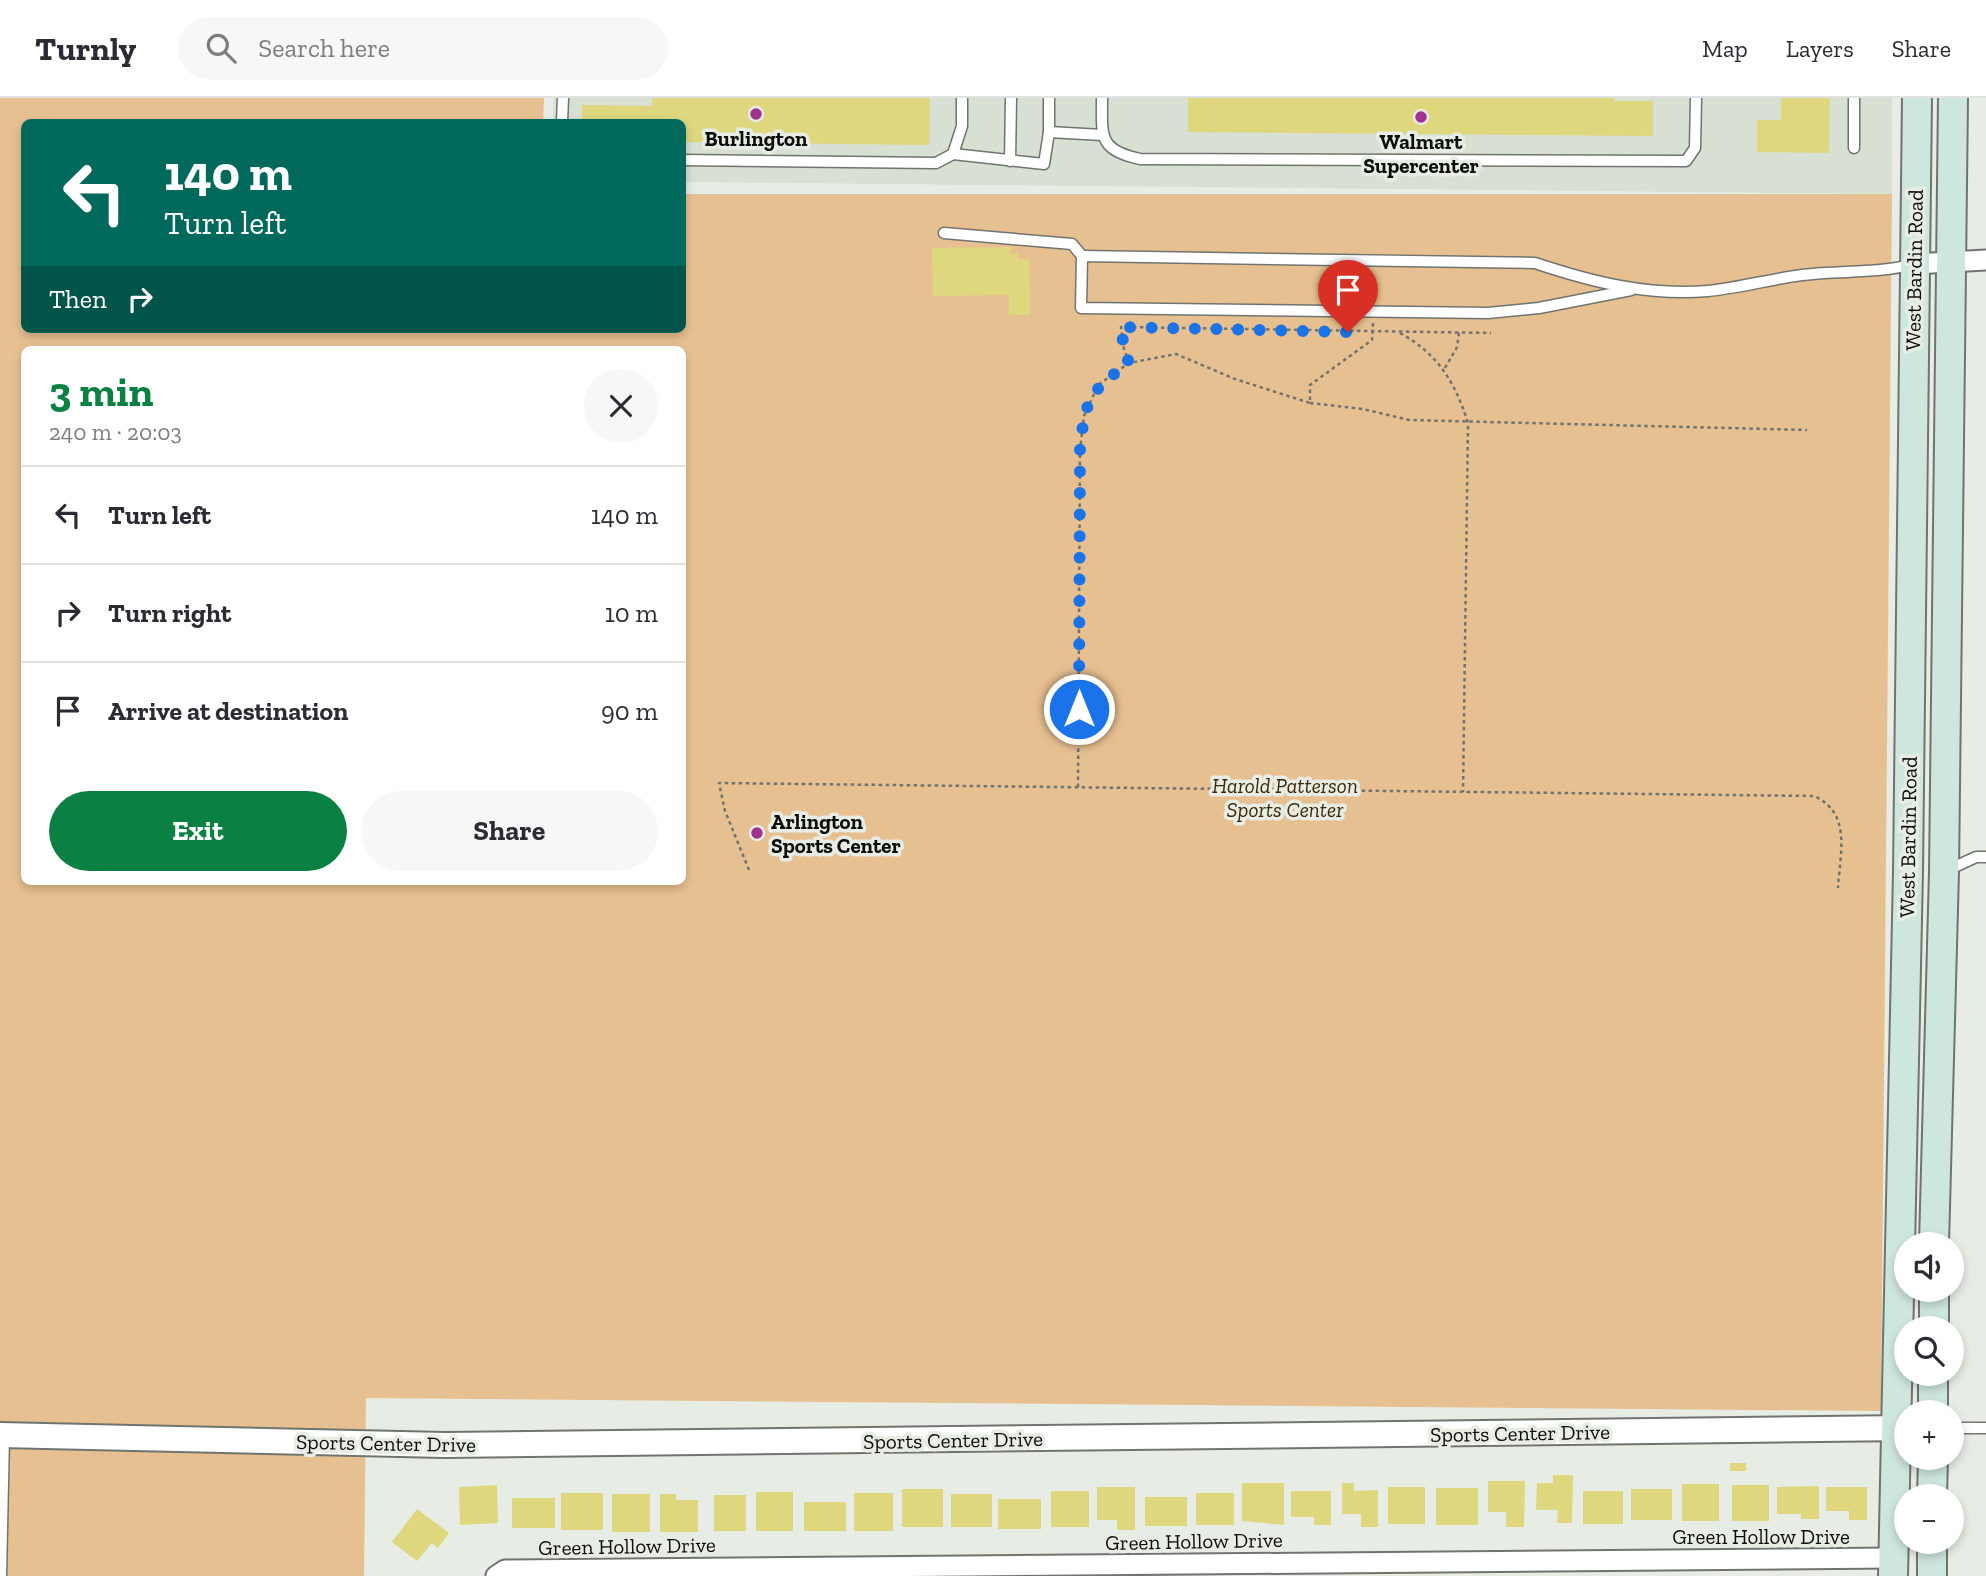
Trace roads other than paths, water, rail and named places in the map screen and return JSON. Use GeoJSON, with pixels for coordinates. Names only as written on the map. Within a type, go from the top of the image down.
{"type":"FeatureCollection","features":[{"type":"Feature","properties":{"kind":"main road","name":"West Bardin Road"},"geometry":{"type":"LineString","coordinates":[[1900,1400],[1917,98]]}},
{"type":"Feature","properties":{"kind":"main road","name":"West Bardin Road"},"geometry":{"type":"LineString","coordinates":[[1934,1232],[1944,872],[1953,98]]}},
{"type":"Feature","properties":{"kind":"main road"},"geometry":{"type":"LineString","coordinates":[[1908,872],[1944,872]]}},
{"type":"Feature","properties":{"kind":"main road","name":"West Bardin Road"},"geometry":{"type":"LineString","coordinates":[[1893,1567],[1898,1470]]}},
{"type":"Feature","properties":{"kind":"main road"},"geometry":{"type":"LineString","coordinates":[[1932,1554],[1932,1576]]}},
{"type":"Feature","properties":{"kind":"street"},"geometry":{"type":"LineString","coordinates":[[1914,264],[1986,260]]}},
{"type":"Feature","properties":{"kind":"street","name":"Sports Center Drive"},"geometry":{"type":"LineString","coordinates":[[2,1436],[445,1445],[1894,1428]]}},
{"type":"Feature","properties":{"kind":"street","name":"Green Hollow Drive"},"geometry":{"type":"LineString","coordinates":[[496,1576],[505,1570],[692,1572],[1893,1567]]}},
{"type":"Feature","properties":{"kind":"lane"},"geometry":{"type":"LineString","coordinates":[[562,119],[563,98]]}},
{"type":"Feature","properties":{"kind":"lane"},"geometry":{"type":"LineString","coordinates":[[953,154],[962,126],[962,98]]}},
{"type":"Feature","properties":{"kind":"lane"},"geometry":{"type":"LineString","coordinates":[[1010,161],[1011,98]]}},
{"type":"Feature","properties":{"kind":"lane"},"geometry":{"type":"LineString","coordinates":[[686,160],[936,163],[953,154],[1044,164],[1049,132],[1049,98]]}},
{"type":"Feature","properties":{"kind":"lane"},"geometry":{"type":"LineString","coordinates":[[1102,98],[1102,135],[1117,154],[1140,159],[1686,161],[1695,148],[1696,98]]}},
{"type":"Feature","properties":{"kind":"lane"},"geometry":{"type":"LineString","coordinates":[[1854,98],[1854,148]]}},
{"type":"Feature","properties":{"kind":"lane"},"geometry":{"type":"LineString","coordinates":[[1049,132],[1102,135]]}},
{"type":"Feature","properties":{"kind":"lane"},"geometry":{"type":"LineString","coordinates":[[944,233],[1072,244],[1082,256],[1081,308],[1488,313],[1539,308],[1631,290]]}},
{"type":"Feature","properties":{"kind":"lane"},"geometry":{"type":"LineString","coordinates":[[1082,256],[1535,263],[1584,280],[1631,290],[1707,291],[1804,275],[1892,270],[1914,264]]}},
{"type":"Feature","properties":{"kind":"lane"},"geometry":{"type":"LineString","coordinates":[[1944,872],[1976,857],[1986,857]]}},
{"type":"Feature","properties":{"kind":"lane"},"geometry":{"type":"LineString","coordinates":[[1964,1428],[1986,1428]]}},
{"type":"Feature","properties":{"kind":"lane"},"geometry":{"type":"LineString","coordinates":[[1,1576],[2,1436]]}},
{"type":"Feature","properties":{"kind":"place","name":"Burlington"},"geometry":{"type":"Point","coordinates":[756,114]}},
{"type":"Feature","properties":{"kind":"place","name":"Walmart Supercenter"},"geometry":{"type":"Point","coordinates":[1421,117]}},
{"type":"Feature","properties":{"kind":"place","name":"Arlington Sports Center"},"geometry":{"type":"Point","coordinates":[757,833]}},
{"type":"Feature","properties":{"kind":"park label","name":"Harold Patterson Sports Center"},"geometry":{"type":"Point","coordinates":[1285,797]}}]}
